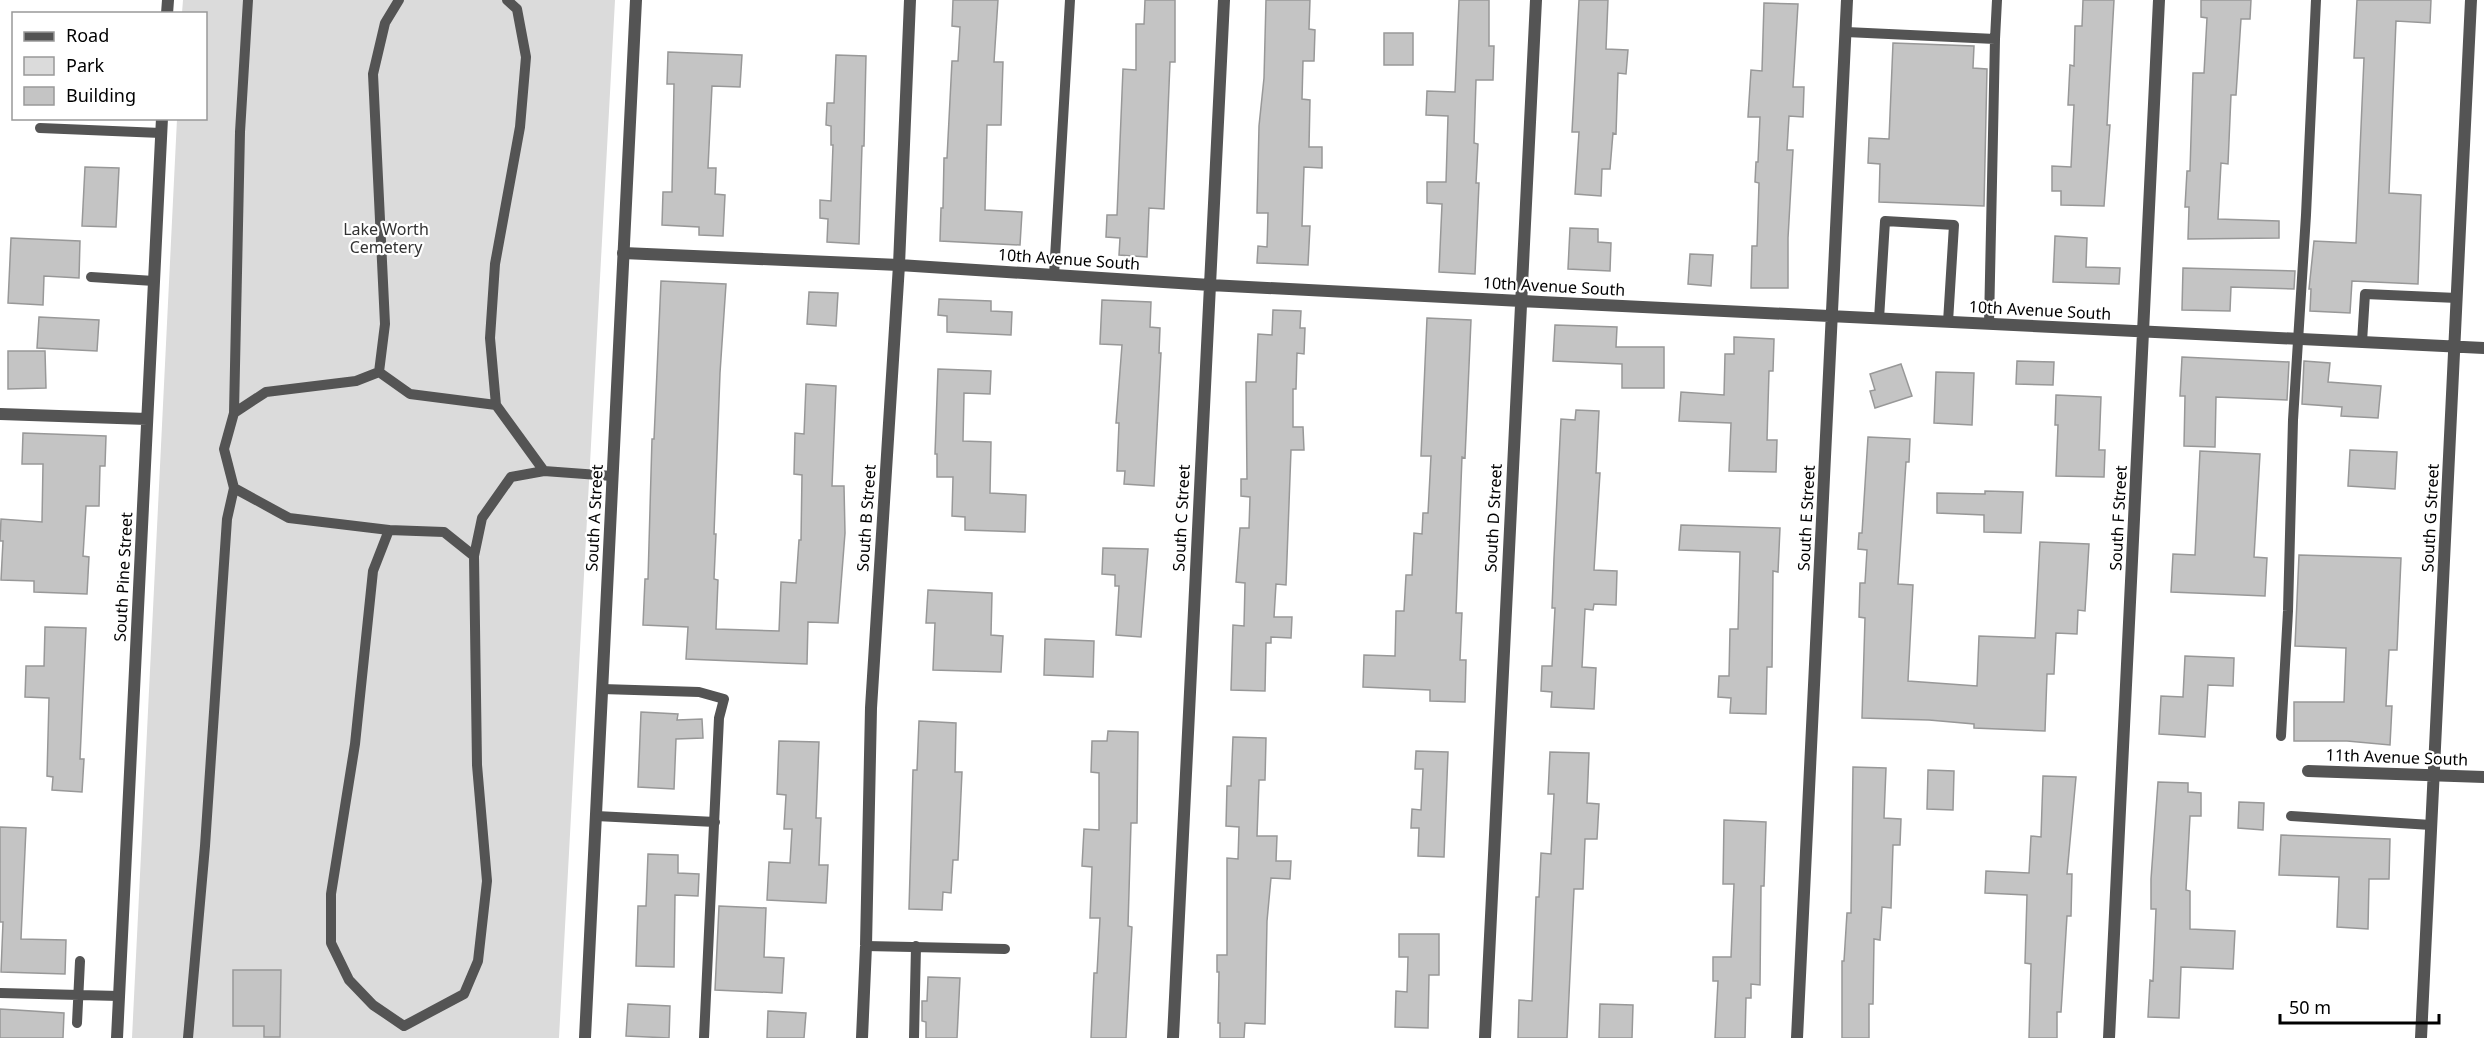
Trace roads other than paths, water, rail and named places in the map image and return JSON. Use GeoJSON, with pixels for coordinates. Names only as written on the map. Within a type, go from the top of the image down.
{"type":"FeatureCollection","features":[{"type":"Feature","properties":{"kind":"street","name":"South A Street"},"geometry":{"type":"LineString","coordinates":[[585,1038],[636,0]]}},
{"type":"Feature","properties":{"kind":"street","name":"South B Street"},"geometry":{"type":"LineString","coordinates":[[862,1038],[871,708],[899,265],[910,0]]}},
{"type":"Feature","properties":{"kind":"street","name":"South C Street"},"geometry":{"type":"LineString","coordinates":[[1173,1038],[1224,0]]}},
{"type":"Feature","properties":{"kind":"street","name":"South D Street"},"geometry":{"type":"LineString","coordinates":[[1485,1038],[1536,0]]}},
{"type":"Feature","properties":{"kind":"street","name":"South E Street"},"geometry":{"type":"LineString","coordinates":[[1797,1038],[1847,0]]}},
{"type":"Feature","properties":{"kind":"street","name":"South F Street"},"geometry":{"type":"LineString","coordinates":[[2109,1038],[2159,0]]}},
{"type":"Feature","properties":{"kind":"street","name":"South G Street"},"geometry":{"type":"LineString","coordinates":[[2421,1038],[2471,0]]}},
{"type":"Feature","properties":{"kind":"street","name":"South Pine Street"},"geometry":{"type":"LineString","coordinates":[[117,1038],[162,120]]}},
{"type":"Feature","properties":{"kind":"street","name":"10th Avenue South"},"geometry":{"type":"LineString","coordinates":[[623,253],[899,265],[1210,285],[1521,301],[2484,348]]}},
{"type":"Feature","properties":{"kind":"street"},"geometry":{"type":"LineString","coordinates":[[0,414],[147,419]]}},
{"type":"Feature","properties":{"kind":"street","name":"11th Avenue South"},"geometry":{"type":"LineString","coordinates":[[2308,771],[2484,777]]}},
{"type":"Feature","properties":{"kind":"lane"},"geometry":{"type":"LineString","coordinates":[[188,1038],[207,822],[227,519],[234,488],[224,449],[234,413],[240,132],[248,0]]}},
{"type":"Feature","properties":{"kind":"lane"},"geometry":{"type":"LineString","coordinates":[[380,372],[385,324],[374,74],[385,23],[399,0]]}},
{"type":"Feature","properties":{"kind":"lane"},"geometry":{"type":"LineString","coordinates":[[507,0],[517,9],[526,57],[520,127],[495,264],[490,338],[496,405],[544,471]]}},
{"type":"Feature","properties":{"kind":"lane"},"geometry":{"type":"LineString","coordinates":[[1054,275],[1070,0]]}},
{"type":"Feature","properties":{"kind":"lane"},"geometry":{"type":"LineString","coordinates":[[1989,324],[1997,0]]}},
{"type":"Feature","properties":{"kind":"lane"},"geometry":{"type":"LineString","coordinates":[[2281,736],[2288,611],[2293,420],[2316,0]]}},
{"type":"Feature","properties":{"kind":"lane"},"geometry":{"type":"LineString","coordinates":[[1846,32],[1995,39]]}},
{"type":"Feature","properties":{"kind":"lane"},"geometry":{"type":"LineString","coordinates":[[40,128],[161,133]]}},
{"type":"Feature","properties":{"kind":"lane"},"geometry":{"type":"LineString","coordinates":[[1879,319],[1885,221],[1954,225],[1948,322]]}},
{"type":"Feature","properties":{"kind":"lane"},"geometry":{"type":"LineString","coordinates":[[91,278],[154,281]]}},
{"type":"Feature","properties":{"kind":"lane"},"geometry":{"type":"LineString","coordinates":[[2362,342],[2365,294],[2457,298]]}},
{"type":"Feature","properties":{"kind":"lane"},"geometry":{"type":"LineString","coordinates":[[234,413],[266,392],[356,381],[380,372]]}},
{"type":"Feature","properties":{"kind":"lane"},"geometry":{"type":"LineString","coordinates":[[380,372],[410,394],[496,405]]}},
{"type":"Feature","properties":{"kind":"lane"},"geometry":{"type":"LineString","coordinates":[[404,1026],[464,994],[478,962],[487,881],[477,765],[474,556],[482,518],[512,477],[544,471],[612,476]]}},
{"type":"Feature","properties":{"kind":"lane"},"geometry":{"type":"LineString","coordinates":[[234,488],[289,518],[389,530],[444,532],[474,556]]}},
{"type":"Feature","properties":{"kind":"lane"},"geometry":{"type":"LineString","coordinates":[[389,530],[373,571],[356,744],[331,894],[331,943],[349,980],[373,1005],[404,1026]]}},
{"type":"Feature","properties":{"kind":"lane"},"geometry":{"type":"LineString","coordinates":[[602,689],[699,692],[724,699],[719,718],[704,1038]]}},
{"type":"Feature","properties":{"kind":"lane"},"geometry":{"type":"LineString","coordinates":[[596,816],[715,822]]}},
{"type":"Feature","properties":{"kind":"lane"},"geometry":{"type":"LineString","coordinates":[[2291,816],[2431,825]]}},
{"type":"Feature","properties":{"kind":"lane"},"geometry":{"type":"LineString","coordinates":[[866,946],[1005,949]]}},
{"type":"Feature","properties":{"kind":"lane"},"geometry":{"type":"LineString","coordinates":[[914,1038],[916,946]]}},
{"type":"Feature","properties":{"kind":"lane"},"geometry":{"type":"LineString","coordinates":[[77,1023],[80,961]]}},
{"type":"Feature","properties":{"kind":"lane"},"geometry":{"type":"LineString","coordinates":[[0,993],[119,996]]}},
{"type":"Feature","properties":{"kind":"lane"},"geometry":{"type":"LineString","coordinates":[[403,1038],[404,1026]]}},
{"type":"Feature","properties":{"kind":"park label","name":"Lake Worth Cemetery"},"geometry":{"type":"Point","coordinates":[386,238]}}]}
